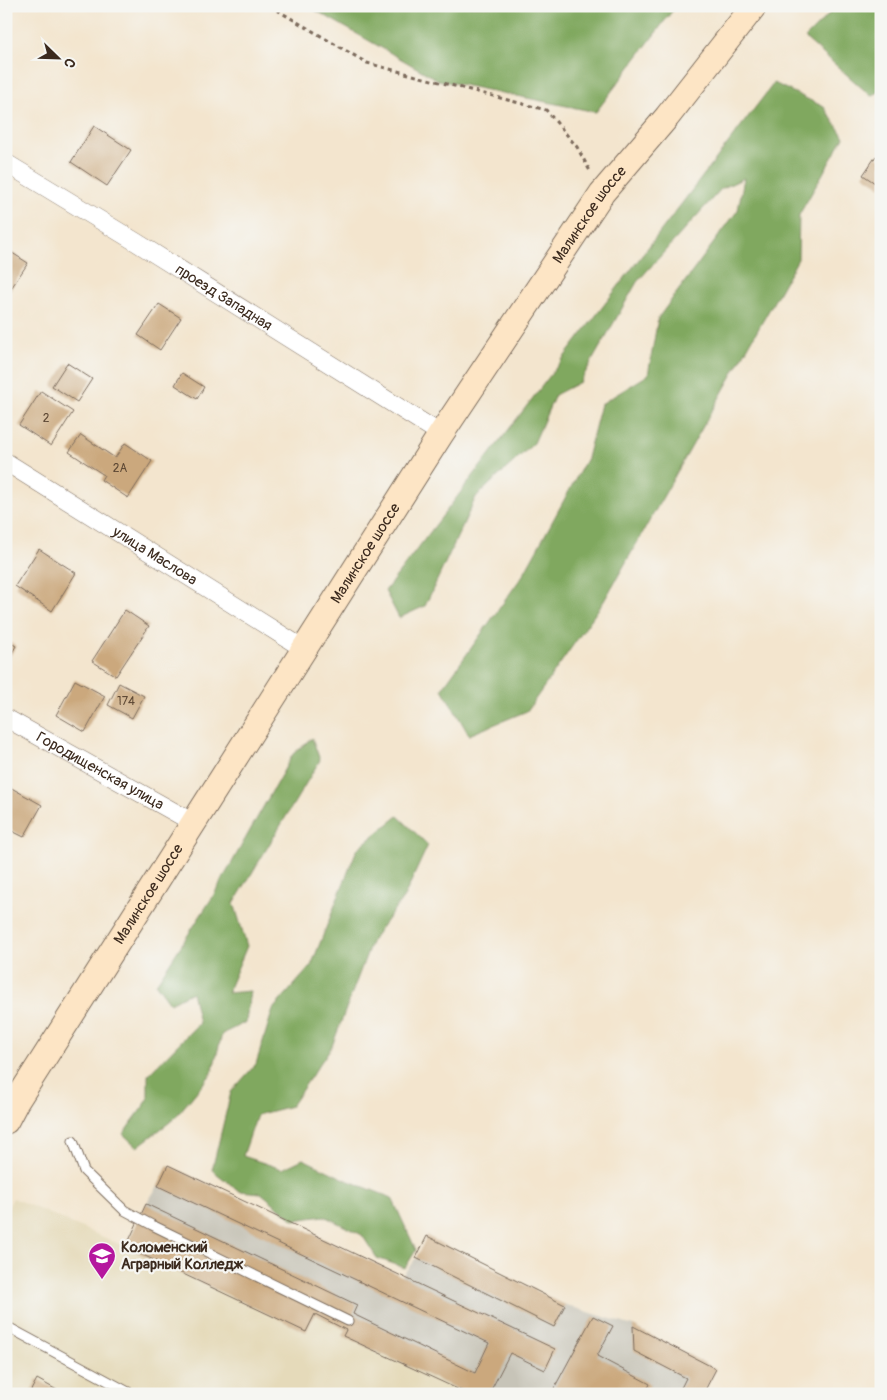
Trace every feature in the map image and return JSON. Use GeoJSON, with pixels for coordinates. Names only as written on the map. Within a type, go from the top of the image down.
{"type":"FeatureCollection","features":[{"type":"Feature","properties":{"kind":"main road","name":"Малинское шоссе"},"geometry":{"type":"LineString","coordinates":[[6,1121],[441,434],[602,193],[667,117],[754,6]]}},
{"type":"Feature","properties":{"kind":"street","name":"проезд Западная"},"geometry":{"type":"LineString","coordinates":[[6,164],[136,242],[441,434]]}},
{"type":"Feature","properties":{"kind":"street","name":"улица Маслова"},"geometry":{"type":"LineString","coordinates":[[6,462],[304,649]]}},
{"type":"Feature","properties":{"kind":"street","name":"Городищенская улица"},"geometry":{"type":"LineString","coordinates":[[6,718],[194,823]]}},
{"type":"Feature","properties":{"kind":"lane"},"geometry":{"type":"LineString","coordinates":[[74,1141],[84,1171],[124,1210],[348,1321]]}},
{"type":"Feature","properties":{"kind":"lane"},"geometry":{"type":"LineString","coordinates":[[6,1326],[132,1394]]}},
{"type":"Feature","properties":{"kind":"path"},"geometry":{"type":"LineString","coordinates":[[270,6],[367,63],[546,110],[577,147],[602,193]]}},
{"type":"Feature","properties":{"kind":"shaded area"},"geometry":{"type":"Polygon","coordinates":[[[168,1165],[402,1276],[416,1258],[633,1326],[716,1369],[703,1394],[463,1394],[463,1392],[343,1336],[346,1330],[315,1314],[306,1332],[126,1247],[146,1204],[158,1186],[168,1165]]]}},
{"type":"Feature","properties":{"kind":"shaded area","name":"Коломенский Аграрный Колледж"},"geometry":{"type":"Polygon","coordinates":[[[13,1198],[126,1247],[306,1332],[315,1314],[346,1330],[344,1336],[464,1392],[463,1394],[6,1394],[6,1211],[13,1198]]]}},
{"type":"Feature","properties":{"kind":"green space"},"geometry":{"type":"Polygon","coordinates":[[[308,6],[676,6],[596,112],[438,80],[308,6]]]}},
{"type":"Feature","properties":{"kind":"green space"},"geometry":{"type":"Polygon","coordinates":[[[837,6],[865,6],[881,13],[881,91],[871,96],[805,38],[837,6]]]}},
{"type":"Feature","properties":{"kind":"green space"},"geometry":{"type":"Polygon","coordinates":[[[774,83],[824,107],[844,137],[799,215],[798,259],[604,601],[527,711],[469,735],[442,689],[523,575],[587,458],[601,404],[648,375],[658,318],[738,210],[744,178],[721,189],[637,282],[580,382],[555,395],[534,443],[476,497],[425,606],[399,618],[385,591],[774,83]]]}},
{"type":"Feature","properties":{"kind":"green space"},"geometry":{"type":"Polygon","coordinates":[[[312,738],[320,760],[234,903],[247,946],[227,993],[250,991],[246,1022],[222,1034],[212,1073],[174,1119],[137,1147],[123,1134],[148,1100],[148,1075],[199,1023],[192,992],[170,1003],[156,984],[212,898],[293,754],[312,738]]]}},
{"type":"Feature","properties":{"kind":"green space"},"geometry":{"type":"Polygon","coordinates":[[[398,816],[428,845],[404,897],[372,940],[332,1046],[291,1106],[257,1115],[243,1156],[282,1169],[303,1159],[349,1181],[392,1198],[416,1250],[405,1268],[377,1258],[362,1235],[324,1216],[294,1220],[261,1193],[239,1191],[212,1170],[231,1092],[256,1064],[273,1009],[311,966],[357,849],[398,816]]]}},
{"type":"Feature","properties":{"kind":"building"},"geometry":{"type":"Polygon","coordinates":[[[94,126],[131,150],[107,186],[71,162],[94,126]]]}},
{"type":"Feature","properties":{"kind":"building"},"geometry":{"type":"Polygon","coordinates":[[[876,156],[881,159],[881,187],[863,175],[876,156]]]}},
{"type":"Feature","properties":{"kind":"building"},"geometry":{"type":"Polygon","coordinates":[[[6,249],[28,263],[6,296],[6,249]]]}},
{"type":"Feature","properties":{"kind":"building"},"geometry":{"type":"Polygon","coordinates":[[[159,304],[181,318],[160,350],[138,335],[159,304]]]}},
{"type":"Feature","properties":{"kind":"building"},"geometry":{"type":"Polygon","coordinates":[[[67,363],[92,379],[77,402],[52,386],[67,363]]]}},
{"type":"Feature","properties":{"kind":"building"},"geometry":{"type":"Polygon","coordinates":[[[182,373],[204,387],[197,399],[175,385],[182,373]]]}},
{"type":"Feature","properties":{"kind":"building"},"geometry":{"type":"Polygon","coordinates":[[[41,391],[73,412],[51,446],[19,425],[41,391]]]}},
{"type":"Feature","properties":{"kind":"building"},"geometry":{"type":"Polygon","coordinates":[[[81,435],[115,458],[125,443],[152,461],[128,498],[101,480],[104,475],[69,452],[81,435]]]}},
{"type":"Feature","properties":{"kind":"building"},"geometry":{"type":"Polygon","coordinates":[[[39,549],[76,573],[52,611],[15,586],[39,549]]]}},
{"type":"Feature","properties":{"kind":"building"},"geometry":{"type":"Polygon","coordinates":[[[125,610],[149,626],[116,676],[92,661],[125,610]]]}},
{"type":"Feature","properties":{"kind":"building"},"geometry":{"type":"Polygon","coordinates":[[[6,640],[16,646],[6,663],[6,640]]]}},
{"type":"Feature","properties":{"kind":"building"},"geometry":{"type":"Polygon","coordinates":[[[75,680],[105,696],[85,732],[56,715],[75,680]]]}},
{"type":"Feature","properties":{"kind":"building"},"geometry":{"type":"Polygon","coordinates":[[[119,683],[144,696],[132,718],[108,705],[119,683]]]}},
{"type":"Feature","properties":{"kind":"building"},"geometry":{"type":"Polygon","coordinates":[[[6,785],[42,805],[24,837],[6,828],[6,785]]]}},
{"type":"Feature","properties":{"kind":"building"},"geometry":{"type":"Polygon","coordinates":[[[168,1165],[555,1349],[545,1370],[510,1353],[489,1394],[463,1394],[464,1392],[343,1336],[346,1330],[315,1314],[306,1332],[126,1247],[146,1204],[357,1305],[353,1314],[475,1373],[489,1343],[158,1186],[168,1165]]]}},
{"type":"Feature","properties":{"kind":"building"},"geometry":{"type":"Polygon","coordinates":[[[427,1236],[565,1305],[554,1327],[416,1258],[427,1236]]]}},
{"type":"Feature","properties":{"kind":"building"},"geometry":{"type":"Polygon","coordinates":[[[593,1316],[613,1326],[597,1356],[650,1384],[645,1394],[551,1394],[593,1316]]]}},
{"type":"Feature","properties":{"kind":"building"},"geometry":{"type":"Polygon","coordinates":[[[633,1326],[716,1369],[703,1394],[678,1394],[686,1378],[634,1351],[633,1326]]]}},
{"type":"Feature","properties":{"kind":"building"},"geometry":{"type":"Polygon","coordinates":[[[37,1379],[64,1394],[29,1394],[37,1379]]]}},
{"type":"Feature","properties":{"kind":"place","name":"Коломенский Аграрный Колледж"},"geometry":{"type":"Point","coordinates":[102,1280]}}]}
